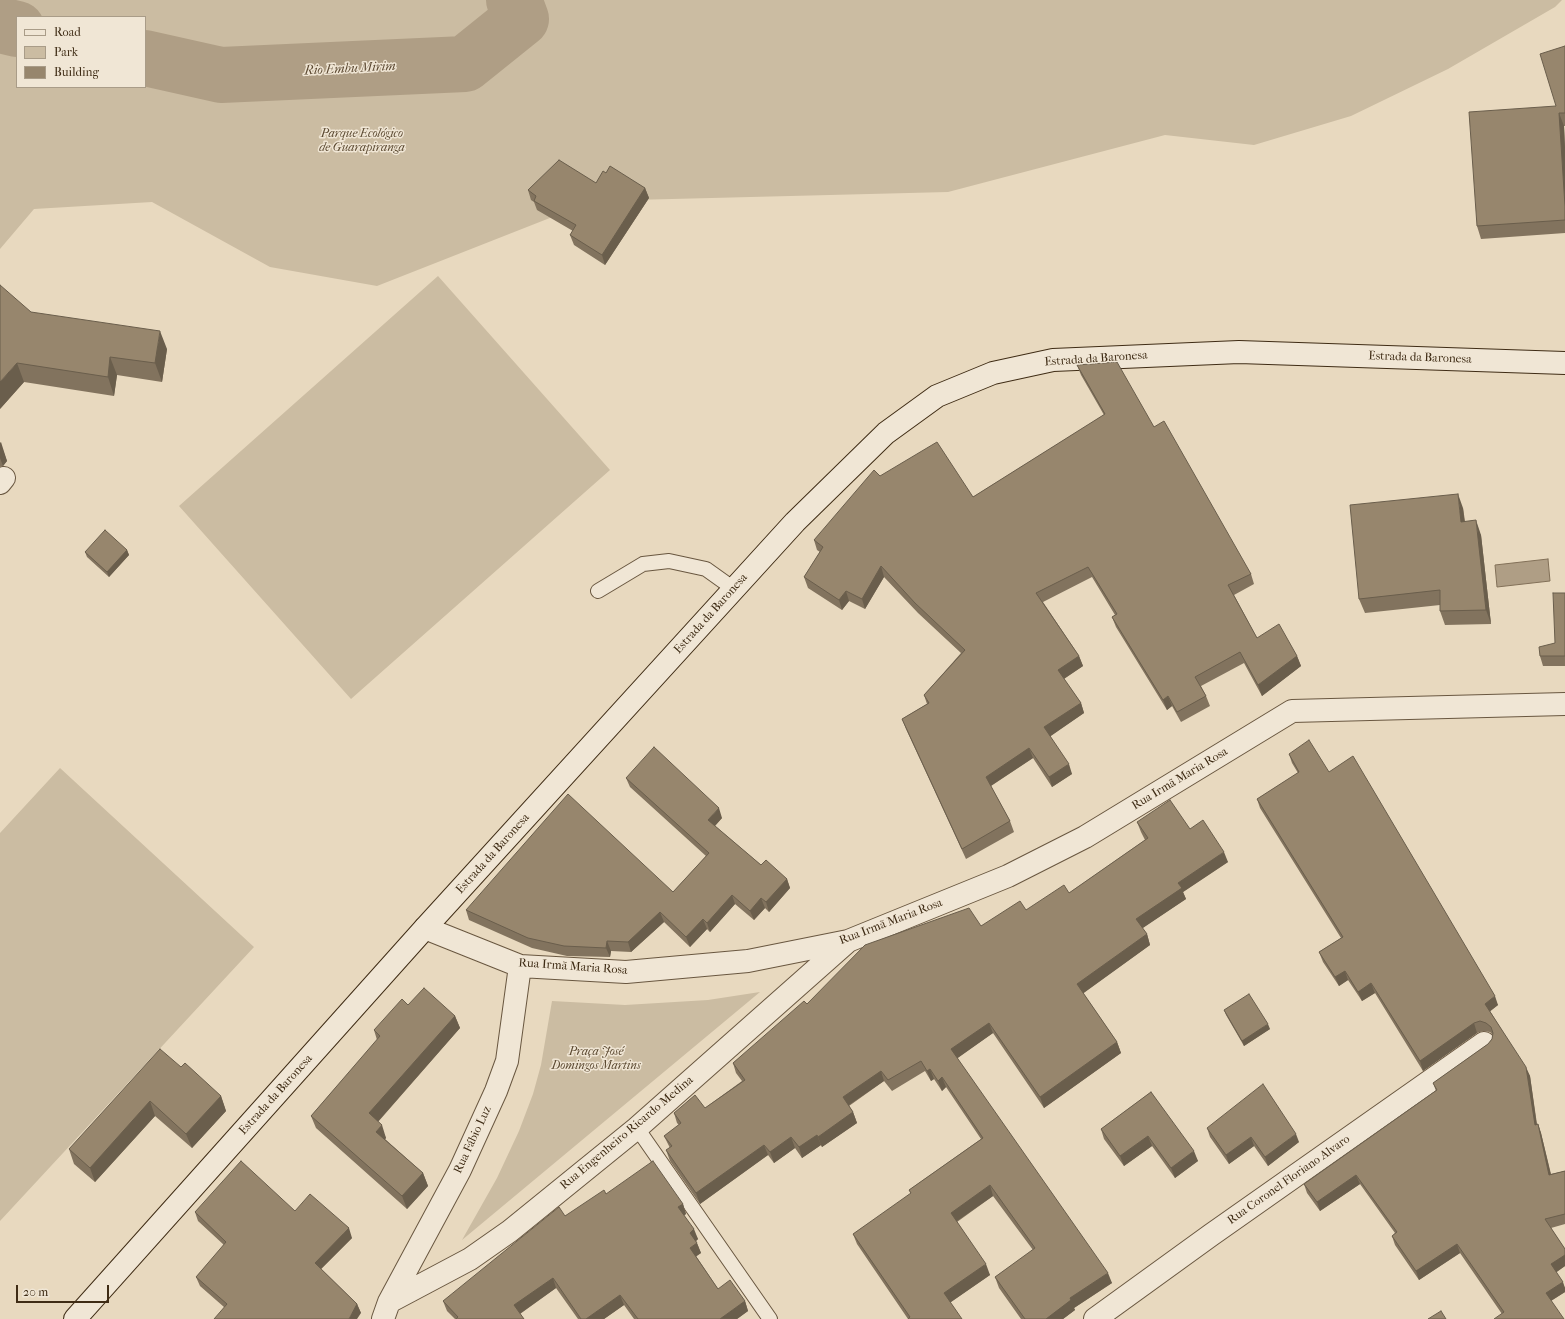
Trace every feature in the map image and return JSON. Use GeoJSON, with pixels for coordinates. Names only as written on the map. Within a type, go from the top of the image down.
{"type":"FeatureCollection","features":[{"type":"Feature","properties":{"kind":"street","name":"Estrada da Baronesa"},"geometry":{"type":"LineString","coordinates":[[75,1319],[425,928],[795,522],[886,433],[937,396],[993,373],[1053,360],[1239,352],[1565,363]]}},
{"type":"Feature","properties":{"kind":"street","name":"Rua Irmã Maria Rosa"},"geometry":{"type":"LineString","coordinates":[[425,928],[520,966],[626,972],[684,968],[748,961],[848,941],[1008,876],[1085,837],[1292,711],[1565,704]]}},
{"type":"Feature","properties":{"kind":"street","name":"Rua Engenheiro Ricardo Medina"},"geometry":{"type":"LineString","coordinates":[[386,1311],[470,1259],[510,1231],[637,1128],[848,941]]}},
{"type":"Feature","properties":{"kind":"street","name":"Rua Fábio Luz"},"geometry":{"type":"LineString","coordinates":[[386,1311],[460,1170],[496,1091],[507,1062],[520,966]]}},
{"type":"Feature","properties":{"kind":"street","name":"Rua Coronel Floriano Alvaro"},"geometry":{"type":"LineString","coordinates":[[1095,1319],[1211,1235],[1484,1043]]}},
{"type":"Feature","properties":{"kind":"lane"},"geometry":{"type":"LineString","coordinates":[[598,591],[643,564],[669,561],[706,568],[734,589]]}},
{"type":"Feature","properties":{"kind":"lane"},"geometry":{"type":"LineString","coordinates":[[637,1128],[770,1319]]}},
{"type":"Feature","properties":{"kind":"green space","name":"Parque Ecológico de Guarapiranga"},"geometry":{"type":"Polygon","coordinates":[[[0,0],[1562,0],[1555,7],[1448,69],[1351,116],[1254,145],[1165,135],[948,192],[593,201],[377,286],[270,267],[152,202],[34,209],[0,249],[0,0]]]}},
{"type":"Feature","properties":{"kind":"green space"},"geometry":{"type":"Polygon","coordinates":[[[438,276],[610,470],[351,699],[179,506],[438,276]]]}},
{"type":"Feature","properties":{"kind":"green space"},"geometry":{"type":"Polygon","coordinates":[[[60,768],[254,947],[0,1221],[0,833],[60,768]]]}},
{"type":"Feature","properties":{"kind":"green space","name":"Praça José Domingos Martins"},"geometry":{"type":"Polygon","coordinates":[[[760,992],[462,1240],[497,1178],[519,1131],[533,1094],[541,1065],[552,1001],[625,1005],[708,1000],[760,992]]]}},
{"type":"Feature","properties":{"kind":"shaded area"},"geometry":{"type":"Polygon","coordinates":[[[1548,559],[1550,581],[1497,587],[1495,565],[1548,559]]]}},
{"type":"Feature","properties":{"kind":"building"},"geometry":{"type":"Polygon","coordinates":[[[1565,46],[1565,113],[1559,113],[1565,220],[1477,226],[1469,112],[1556,106],[1540,54],[1565,46]]]}},
{"type":"Feature","properties":{"kind":"building"},"geometry":{"type":"Polygon","coordinates":[[[559,160],[596,183],[603,171],[606,173],[610,166],[645,188],[602,255],[570,235],[576,225],[534,201],[536,196],[528,190],[559,160]]]}},
{"type":"Feature","properties":{"kind":"building"},"geometry":{"type":"Polygon","coordinates":[[[0,285],[31,312],[160,331],[155,363],[110,357],[108,377],[17,363],[0,382],[0,285]]]}},
{"type":"Feature","properties":{"kind":"building"},"geometry":{"type":"Polygon","coordinates":[[[1117,362],[1154,427],[1164,421],[1251,574],[1228,585],[1257,638],[1279,624],[1297,656],[1258,685],[1240,652],[1195,677],[1206,696],[1177,712],[1168,696],[1163,700],[1112,617],[1117,614],[1088,567],[1036,593],[1079,656],[1058,670],[1081,703],[1044,727],[1069,764],[1049,777],[1029,748],[986,777],[1010,821],[962,849],[902,719],[929,703],[924,695],[965,650],[915,603],[881,566],[862,599],[846,591],[839,600],[804,577],[823,547],[814,540],[874,470],[880,476],[937,442],[973,497],[1105,414],[1077,365],[1117,362]]]}},
{"type":"Feature","properties":{"kind":"building"},"geometry":{"type":"Polygon","coordinates":[[[1458,494],[1461,522],[1476,520],[1486,610],[1440,611],[1440,590],[1359,599],[1350,505],[1458,494]]]}},
{"type":"Feature","properties":{"kind":"building"},"geometry":{"type":"Polygon","coordinates":[[[105,530],[127,550],[107,572],[85,552],[105,530]]]}},
{"type":"Feature","properties":{"kind":"building"},"geometry":{"type":"Polygon","coordinates":[[[1553,593],[1565,593],[1565,656],[1540,656],[1539,647],[1555,643],[1553,593]]]}},
{"type":"Feature","properties":{"kind":"building"},"geometry":{"type":"Polygon","coordinates":[[[1309,740],[1329,772],[1353,756],[1495,996],[1485,1004],[1526,1067],[1535,1125],[1538,1124],[1549,1175],[1565,1171],[1565,1214],[1545,1219],[1565,1249],[1565,1255],[1551,1264],[1563,1282],[1546,1293],[1564,1319],[1494,1319],[1504,1312],[1457,1244],[1416,1271],[1392,1236],[1397,1232],[1356,1175],[1317,1202],[1304,1184],[1437,1090],[1433,1083],[1488,1044],[1492,1039],[1493,1033],[1491,1027],[1486,1023],[1480,1021],[1474,1023],[1420,1061],[1371,983],[1358,992],[1345,971],[1335,977],[1319,952],[1343,937],[1257,799],[1299,772],[1289,754],[1309,740]]]}},
{"type":"Feature","properties":{"kind":"building"},"geometry":{"type":"Polygon","coordinates":[[[654,747],[719,808],[708,820],[761,865],[766,860],[787,879],[766,902],[761,898],[750,911],[732,895],[707,923],[703,919],[686,937],[660,912],[628,942],[607,941],[606,948],[564,946],[528,938],[466,910],[568,794],[673,892],[709,853],[626,778],[654,747]]]}},
{"type":"Feature","properties":{"kind":"building"},"geometry":{"type":"Polygon","coordinates":[[[1170,800],[1190,829],[1203,820],[1224,852],[1178,883],[1182,888],[1136,919],[1147,934],[1077,984],[1117,1042],[1040,1097],[989,1023],[951,1049],[1108,1273],[1070,1298],[1071,1300],[1046,1319],[1025,1319],[995,1277],[1035,1248],[990,1185],[951,1213],[986,1264],[944,1293],[962,1319],[908,1319],[910,1317],[853,1234],[911,1193],[909,1190],[983,1138],[942,1077],[938,1081],[930,1069],[927,1071],[921,1061],[888,1080],[881,1071],[843,1097],[853,1112],[818,1137],[817,1135],[799,1147],[791,1137],[770,1152],[764,1145],[696,1193],[666,1150],[672,1146],[664,1136],[681,1123],[674,1113],[695,1095],[705,1108],[745,1080],[733,1063],[804,1001],[807,1004],[865,945],[969,908],[981,926],[1020,901],[1026,910],[1064,885],[1069,893],[1148,838],[1137,822],[1170,800]]]}},
{"type":"Feature","properties":{"kind":"building"},"geometry":{"type":"Polygon","coordinates":[[[424,988],[455,1016],[369,1113],[382,1125],[376,1132],[423,1173],[402,1196],[311,1116],[380,1036],[374,1030],[402,999],[408,1005],[424,988]]]}},
{"type":"Feature","properties":{"kind":"building"},"geometry":{"type":"Polygon","coordinates":[[[1249,994],[1268,1024],[1242,1041],[1224,1010],[1249,994]]]}},
{"type":"Feature","properties":{"kind":"building"},"geometry":{"type":"Polygon","coordinates":[[[160,1049],[181,1067],[185,1063],[221,1096],[186,1134],[150,1101],[90,1168],[69,1149],[160,1049]]]}},
{"type":"Feature","properties":{"kind":"building"},"geometry":{"type":"Polygon","coordinates":[[[1263,1084],[1296,1134],[1265,1157],[1251,1137],[1226,1155],[1207,1128],[1263,1084]]]}},
{"type":"Feature","properties":{"kind":"building"},"geometry":{"type":"Polygon","coordinates":[[[1151,1092],[1194,1151],[1171,1168],[1148,1136],[1120,1156],[1101,1129],[1151,1092]]]}},
{"type":"Feature","properties":{"kind":"building"},"geometry":{"type":"Polygon","coordinates":[[[241,1161],[295,1211],[310,1194],[349,1228],[315,1263],[357,1304],[349,1319],[214,1319],[227,1304],[196,1277],[226,1242],[195,1212],[241,1161]]]}},
{"type":"Feature","properties":{"kind":"building"},"geometry":{"type":"Polygon","coordinates":[[[653,1161],[683,1204],[678,1207],[694,1229],[690,1233],[697,1243],[690,1248],[718,1289],[730,1280],[745,1301],[720,1319],[638,1319],[620,1295],[586,1319],[581,1319],[553,1278],[514,1305],[524,1319],[456,1319],[458,1317],[443,1301],[559,1207],[565,1216],[604,1190],[606,1194],[653,1161]]]}},
{"type":"Feature","properties":{"kind":"building"},"geometry":{"type":"Polygon","coordinates":[[[1441,1311],[1446,1319],[1428,1319],[1441,1311]]]}},
{"type":"Feature","properties":{"kind":"waterway","name":"Rio Embu Mirim"},"geometry":{"type":"LineString","coordinates":[[146,58],[221,75],[465,64],[521,19],[514,0]]}},
{"type":"Feature","properties":{"kind":"waterway","name":"Rio Embu Mirim"},"geometry":{"type":"LineString","coordinates":[[0,25],[16,29]]}}]}
